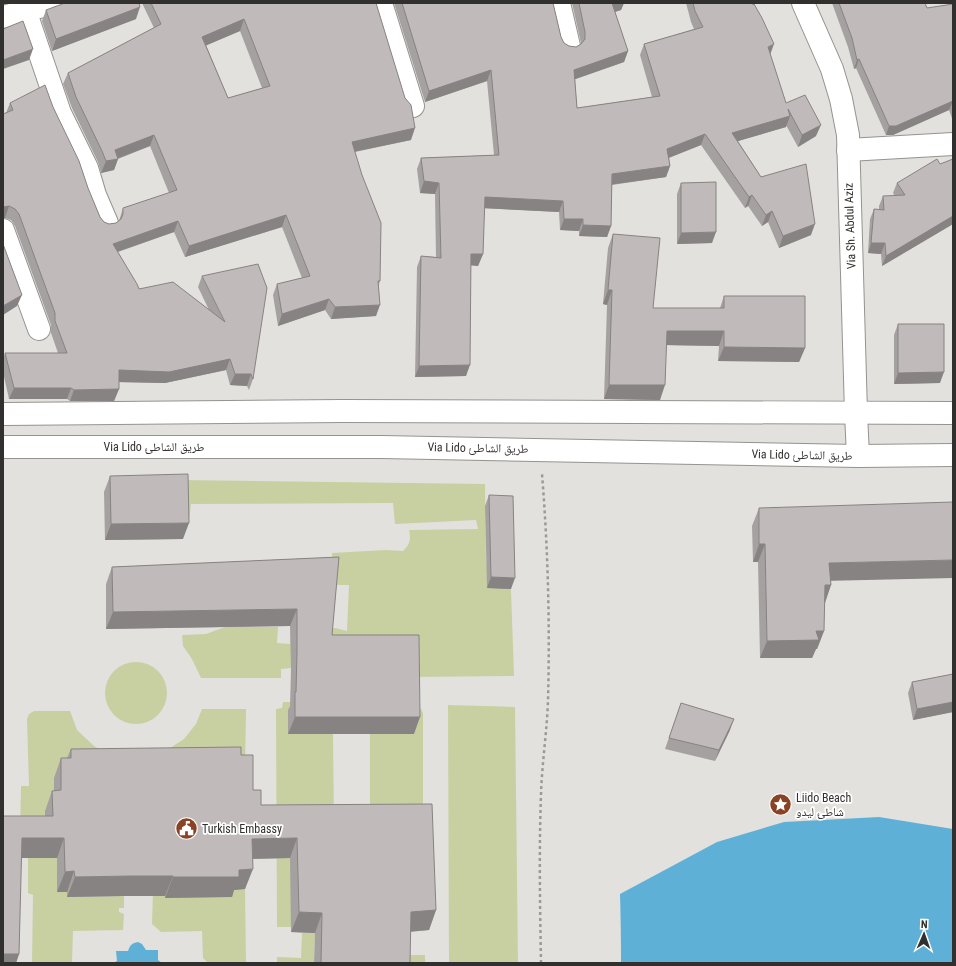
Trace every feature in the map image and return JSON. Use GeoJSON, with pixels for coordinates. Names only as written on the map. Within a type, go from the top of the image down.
{"type":"FeatureCollection","features":[{"type":"Feature","properties":{"kind":"main road"},"geometry":{"type":"LineString","coordinates":[[3,17],[50,3]]}},
{"type":"Feature","properties":{"kind":"main road"},"geometry":{"type":"LineString","coordinates":[[381,3],[413,106]]}},
{"type":"Feature","properties":{"kind":"main road"},"geometry":{"type":"LineString","coordinates":[[559,3],[569,46]]}},
{"type":"Feature","properties":{"kind":"main road","name":"Via Sh. Abdul Aziz"},"geometry":{"type":"LineString","coordinates":[[804,3],[832,69],[841,99],[848,135],[858,456]]}},
{"type":"Feature","properties":{"kind":"main road"},"geometry":{"type":"LineString","coordinates":[[25,10],[60,113],[87,168],[95,195],[108,224]]}},
{"type":"Feature","properties":{"kind":"main road"},"geometry":{"type":"LineString","coordinates":[[848,150],[953,144]]}},
{"type":"Feature","properties":{"kind":"main road"},"geometry":{"type":"LineString","coordinates":[[3,230],[39,329]]}},
{"type":"Feature","properties":{"kind":"main road"},"geometry":{"type":"LineString","coordinates":[[3,414],[342,411],[953,413]]}},
{"type":"Feature","properties":{"kind":"main road","name":"Via Lido طريق الشاطئ"},"geometry":{"type":"LineString","coordinates":[[3,447],[382,447],[858,456],[953,454]]}},
{"type":"Feature","properties":{"kind":"path"},"geometry":{"type":"LineString","coordinates":[[541,449],[546,521],[548,640],[548,702],[541,792],[539,906],[541,963]]}},
{"type":"Feature","properties":{"kind":"green space"},"geometry":{"type":"Polygon","coordinates":[[[180,480],[485,484],[486,563],[510,562],[514,676],[412,677],[291,652],[291,668],[281,669],[281,678],[201,678],[192,659],[183,646],[182,635],[206,634],[225,627],[278,627],[277,643],[290,644],[292,628],[335,628],[347,631],[349,585],[332,585],[332,553],[386,550],[403,551],[409,542],[409,530],[478,529],[476,520],[395,524],[393,503],[191,504],[189,521],[180,520],[180,480]]]}},
{"type":"Feature","properties":{"kind":"green space"},"geometry":{"type":"Polygon","coordinates":[[[136,662],[153,667],[158,671],[162,676],[167,693],[162,710],[158,715],[153,719],[136,724],[119,719],[114,715],[110,710],[105,693],[110,676],[114,671],[119,667],[136,662]]]}},
{"type":"Feature","properties":{"kind":"green space"},"geometry":{"type":"Polygon","coordinates":[[[407,701],[421,709],[423,713],[423,824],[370,824],[370,734],[333,734],[334,825],[291,927],[277,927],[276,709],[282,708],[283,702],[407,701]]]}},
{"type":"Feature","properties":{"kind":"green space"},"geometry":{"type":"Polygon","coordinates":[[[448,705],[515,707],[518,963],[449,963],[448,705]]]}},
{"type":"Feature","properties":{"kind":"green space"},"geometry":{"type":"Polygon","coordinates":[[[202,709],[246,709],[245,775],[54,811],[46,857],[57,858],[57,892],[67,892],[68,897],[124,896],[124,908],[119,908],[119,912],[124,914],[123,930],[73,931],[72,963],[32,963],[33,895],[28,893],[28,836],[20,836],[21,786],[29,786],[27,719],[29,714],[34,711],[70,711],[77,730],[94,746],[113,757],[164,752],[184,739],[196,724],[202,709]]]}},
{"type":"Feature","properties":{"kind":"green space"},"geometry":{"type":"Polygon","coordinates":[[[245,889],[246,963],[208,963],[203,958],[202,931],[161,932],[152,924],[153,891],[166,892],[166,898],[232,897],[232,890],[245,889]]]}},
{"type":"Feature","properties":{"kind":"green space"},"geometry":{"type":"Polygon","coordinates":[[[302,933],[315,933],[314,963],[277,963],[277,957],[301,958],[302,933]]]}},
{"type":"Feature","properties":{"kind":"green space"},"geometry":{"type":"Polygon","coordinates":[[[403,955],[425,955],[425,963],[403,963],[403,955]]]}},
{"type":"Feature","properties":{"kind":"water"},"geometry":{"type":"Polygon","coordinates":[[[879,817],[953,829],[953,963],[621,963],[620,894],[717,842],[784,822],[879,817]]]}},
{"type":"Feature","properties":{"kind":"water"},"geometry":{"type":"Polygon","coordinates":[[[138,942],[142,944],[146,950],[158,950],[158,960],[162,963],[113,963],[117,961],[116,951],[128,951],[134,943],[138,942]]]}},
{"type":"Feature","properties":{"kind":"pier"},"geometry":{"type":"Polygon","coordinates":[[[620,894],[621,963],[619,963],[618,895],[620,894]]]}},
{"type":"Feature","properties":{"kind":"building"},"geometry":{"type":"Polygon","coordinates":[[[65,3],[139,3],[140,7],[56,39],[46,10],[65,3]]]}},
{"type":"Feature","properties":{"kind":"building"},"geometry":{"type":"Polygon","coordinates":[[[151,3],[376,3],[405,98],[411,105],[415,128],[352,142],[362,175],[381,223],[380,281],[378,281],[380,305],[335,307],[329,299],[282,314],[277,284],[310,276],[286,215],[189,246],[178,221],[113,244],[139,289],[173,282],[225,322],[202,276],[258,264],[267,288],[253,379],[251,374],[235,374],[230,359],[169,372],[119,370],[119,389],[74,390],[71,388],[14,388],[5,353],[67,353],[55,321],[55,313],[19,214],[15,209],[9,206],[3,207],[3,114],[13,110],[10,103],[45,85],[53,107],[79,161],[100,217],[104,222],[109,224],[116,223],[121,219],[123,208],[177,190],[154,135],[115,150],[118,159],[106,161],[76,97],[68,73],[161,24],[151,3]],[[244,19],[202,37],[228,98],[270,86],[244,19]]]}},
{"type":"Feature","properties":{"kind":"building"},"geometry":{"type":"Polygon","coordinates":[[[402,3],[553,3],[561,37],[564,43],[569,46],[576,47],[585,39],[579,3],[612,3],[628,51],[574,70],[577,108],[660,96],[644,44],[703,27],[695,11],[693,3],[753,3],[774,44],[768,47],[786,103],[805,95],[821,125],[802,135],[788,109],[790,116],[732,133],[761,177],[806,164],[815,224],[783,236],[772,211],[766,215],[752,195],[749,197],[705,134],[667,149],[670,166],[612,174],[611,226],[583,225],[583,219],[564,219],[563,201],[485,197],[483,254],[471,254],[470,365],[419,366],[421,256],[441,258],[439,183],[424,181],[421,158],[499,155],[491,70],[429,91],[402,3]]]}},
{"type":"Feature","properties":{"kind":"building"},"geometry":{"type":"Polygon","coordinates":[[[839,3],[925,3],[927,8],[953,4],[953,101],[896,126],[889,126],[859,59],[857,60],[852,38],[839,3]]]}},
{"type":"Feature","properties":{"kind":"building"},"geometry":{"type":"Polygon","coordinates":[[[23,21],[33,49],[3,60],[3,29],[23,21]]]}},
{"type":"Feature","properties":{"kind":"building"},"geometry":{"type":"Polygon","coordinates":[[[937,159],[940,164],[953,159],[953,216],[886,256],[885,243],[871,243],[874,209],[884,210],[883,196],[905,195],[897,183],[937,159]]]}},
{"type":"Feature","properties":{"kind":"building"},"geometry":{"type":"Polygon","coordinates":[[[716,182],[716,232],[681,233],[681,183],[716,182]]]}},
{"type":"Feature","properties":{"kind":"building"},"geometry":{"type":"Polygon","coordinates":[[[613,234],[660,238],[653,308],[724,308],[724,296],[805,296],[805,348],[724,347],[724,331],[667,331],[665,385],[609,385],[612,290],[608,290],[613,234]]]}},
{"type":"Feature","properties":{"kind":"building"},"geometry":{"type":"Polygon","coordinates":[[[3,244],[22,295],[3,306],[3,244]]]}},
{"type":"Feature","properties":{"kind":"building"},"geometry":{"type":"Polygon","coordinates":[[[898,324],[944,324],[944,372],[898,373],[898,324]]]}},
{"type":"Feature","properties":{"kind":"building"},"geometry":{"type":"Polygon","coordinates":[[[188,474],[189,523],[111,524],[110,476],[188,474]]]}},
{"type":"Feature","properties":{"kind":"building"},"geometry":{"type":"Polygon","coordinates":[[[489,495],[513,496],[515,578],[491,577],[489,495]]]}},
{"type":"Feature","properties":{"kind":"building"},"geometry":{"type":"Polygon","coordinates":[[[953,502],[953,560],[829,563],[831,585],[825,585],[824,631],[816,631],[819,640],[767,641],[765,544],[759,544],[759,508],[953,502]]]}},
{"type":"Feature","properties":{"kind":"building"},"geometry":{"type":"Polygon","coordinates":[[[339,557],[332,635],[419,635],[420,717],[295,717],[297,609],[113,612],[112,567],[339,557]]]}},
{"type":"Feature","properties":{"kind":"building"},"geometry":{"type":"Polygon","coordinates":[[[953,674],[953,702],[917,709],[912,682],[953,674]]]}},
{"type":"Feature","properties":{"kind":"building"},"geometry":{"type":"Polygon","coordinates":[[[681,703],[734,719],[719,750],[669,738],[681,703]]]}},
{"type":"Feature","properties":{"kind":"building"},"geometry":{"type":"Polygon","coordinates":[[[241,747],[241,755],[253,755],[253,790],[261,790],[261,805],[432,804],[436,910],[411,912],[410,963],[321,963],[322,913],[299,912],[297,838],[252,839],[253,869],[239,870],[239,877],[75,877],[74,871],[65,872],[64,838],[22,838],[19,954],[3,954],[3,816],[53,816],[52,791],[61,790],[61,758],[71,758],[71,749],[241,747]]]}},
{"type":"Feature","properties":{"kind":"place","name":"Liido Beach شاطئ ليدو"},"geometry":{"type":"Point","coordinates":[781,805]}},
{"type":"Feature","properties":{"kind":"place","name":"Turkish Embassy"},"geometry":{"type":"Point","coordinates":[187,829]}}]}
